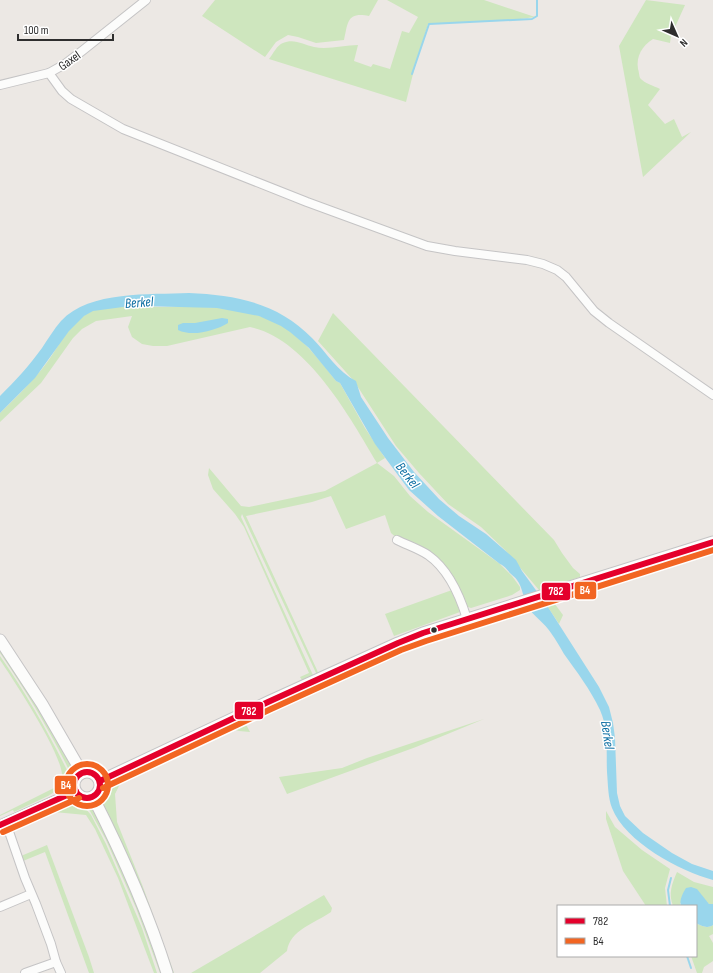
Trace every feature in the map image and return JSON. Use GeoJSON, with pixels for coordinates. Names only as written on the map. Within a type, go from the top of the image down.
{"type":"FeatureCollection","features":[{"type":"Feature","properties":{"kind":"main road"},"geometry":{"type":"LineString","coordinates":[[100,781],[398,642],[713,542]]}},
{"type":"Feature","properties":{"kind":"main road"},"geometry":{"type":"LineString","coordinates":[[0,640],[42,704],[82,773]]}},
{"type":"Feature","properties":{"kind":"main road"},"geometry":{"type":"LineString","coordinates":[[86,772],[93,773],[100,781],[99,792],[93,797],[85,798],[78,794],[74,787],[76,779],[82,773],[86,772]]}},
{"type":"Feature","properties":{"kind":"main road"},"geometry":{"type":"LineString","coordinates":[[93,797],[117,845],[146,912],[167,973]]}},
{"type":"Feature","properties":{"kind":"street","name":"Gaxel"},"geometry":{"type":"LineString","coordinates":[[0,85],[49,73],[76,55],[146,0]]}},
{"type":"Feature","properties":{"kind":"street"},"geometry":{"type":"LineString","coordinates":[[49,73],[71,99],[123,129],[307,202],[427,246],[527,260],[543,264],[557,270],[566,277],[594,311],[713,395]]}},
{"type":"Feature","properties":{"kind":"street"},"geometry":{"type":"LineString","coordinates":[[397,540],[425,553],[441,567],[454,589],[467,619]]}},
{"type":"Feature","properties":{"kind":"street"},"geometry":{"type":"LineString","coordinates":[[61,973],[51,944],[3,824],[76,791]]}},
{"type":"Feature","properties":{"kind":"street"},"geometry":{"type":"LineString","coordinates":[[0,907],[31,894]]}},
{"type":"Feature","properties":{"kind":"street"},"geometry":{"type":"LineString","coordinates":[[26,973],[56,962]]}},
{"type":"Feature","properties":{"kind":"green space"},"geometry":{"type":"Polygon","coordinates":[[[215,0],[378,0],[369,16],[362,15],[352,17],[346,28],[344,40],[316,43],[288,35],[276,42],[265,57],[202,16],[215,0]]]}},
{"type":"Feature","properties":{"kind":"green space"},"geometry":{"type":"Polygon","coordinates":[[[387,0],[484,0],[535,17],[513,20],[428,24],[406,102],[269,59],[279,46],[283,43],[291,41],[319,48],[358,45],[354,61],[371,67],[373,64],[390,69],[402,31],[409,33],[418,17],[387,0]]]}},
{"type":"Feature","properties":{"kind":"green space"},"geometry":{"type":"Polygon","coordinates":[[[646,0],[685,5],[671,36],[670,43],[653,39],[643,48],[639,56],[638,69],[642,80],[660,89],[648,105],[665,124],[674,119],[682,137],[691,132],[643,177],[619,46],[646,0]]]}},
{"type":"Feature","properties":{"kind":"green space"},"geometry":{"type":"Polygon","coordinates":[[[141,306],[194,307],[236,310],[270,320],[290,331],[309,348],[336,381],[340,383],[365,428],[385,458],[377,463],[340,403],[308,363],[290,346],[270,334],[250,327],[167,346],[153,346],[142,344],[132,337],[128,327],[132,316],[96,321],[82,329],[73,338],[41,383],[0,422],[0,413],[48,362],[64,337],[76,322],[97,309],[141,306]]]}},
{"type":"Feature","properties":{"kind":"green space"},"geometry":{"type":"Polygon","coordinates":[[[333,313],[554,540],[573,568],[580,574],[580,577],[539,590],[505,550],[481,527],[448,504],[396,446],[354,381],[318,341],[333,313]]]}},
{"type":"Feature","properties":{"kind":"green space"},"geometry":{"type":"Polygon","coordinates":[[[377,463],[394,476],[410,496],[428,512],[500,564],[512,576],[520,587],[520,590],[512,595],[471,608],[465,606],[443,566],[399,540],[391,533],[385,515],[346,529],[331,496],[312,502],[246,516],[317,670],[318,673],[316,673],[242,514],[241,517],[313,675],[302,680],[300,677],[309,673],[244,527],[235,514],[213,489],[208,475],[209,468],[241,506],[249,507],[325,491],[377,463]]]}},
{"type":"Feature","properties":{"kind":"green space"},"geometry":{"type":"Polygon","coordinates":[[[452,590],[460,612],[394,636],[385,614],[452,590]]]}},
{"type":"Feature","properties":{"kind":"green space"},"geometry":{"type":"Polygon","coordinates":[[[549,596],[563,615],[559,624],[542,598],[549,596]]]}},
{"type":"Feature","properties":{"kind":"green space"},"geometry":{"type":"Polygon","coordinates":[[[0,645],[18,671],[73,769],[69,770],[37,710],[0,653],[0,645]]]}},
{"type":"Feature","properties":{"kind":"green space"},"geometry":{"type":"Polygon","coordinates":[[[0,656],[45,727],[68,772],[68,779],[65,785],[48,796],[14,812],[13,810],[0,816],[54,788],[62,776],[55,752],[26,700],[0,660],[0,656]]]}},
{"type":"Feature","properties":{"kind":"green space"},"geometry":{"type":"Polygon","coordinates":[[[484,719],[416,747],[287,794],[279,777],[342,768],[367,758],[484,719]]]}},
{"type":"Feature","properties":{"kind":"green space"},"geometry":{"type":"Polygon","coordinates":[[[237,720],[244,723],[250,732],[239,731],[226,727],[135,770],[121,782],[115,794],[117,822],[143,887],[174,973],[171,973],[106,812],[102,797],[104,788],[108,783],[237,720]]]}},
{"type":"Feature","properties":{"kind":"green space"},"geometry":{"type":"Polygon","coordinates":[[[75,797],[90,802],[114,844],[164,973],[160,973],[136,908],[106,840],[90,811],[86,806],[72,798],[75,797]]]}},
{"type":"Feature","properties":{"kind":"green space"},"geometry":{"type":"Polygon","coordinates":[[[72,801],[85,808],[91,815],[106,844],[142,928],[157,973],[154,973],[118,878],[95,829],[86,815],[54,812],[58,807],[72,801]]]}},
{"type":"Feature","properties":{"kind":"green space"},"geometry":{"type":"Polygon","coordinates":[[[606,811],[615,827],[642,850],[670,869],[665,888],[667,905],[645,905],[623,871],[606,819],[606,811]]]}},
{"type":"Feature","properties":{"kind":"green space"},"geometry":{"type":"Polygon","coordinates":[[[47,845],[94,973],[89,973],[45,852],[23,861],[21,856],[47,845]]]}},
{"type":"Feature","properties":{"kind":"green space"},"geometry":{"type":"Polygon","coordinates":[[[677,872],[694,882],[713,887],[713,904],[709,904],[704,900],[680,903],[681,905],[673,905],[671,897],[672,885],[677,872]]]}},
{"type":"Feature","properties":{"kind":"green space"},"geometry":{"type":"Polygon","coordinates":[[[324,895],[332,908],[331,912],[298,932],[289,944],[287,951],[260,973],[191,973],[324,895]]]}},
{"type":"Feature","properties":{"kind":"green space"},"geometry":{"type":"Polygon","coordinates":[[[697,924],[707,927],[713,925],[713,934],[709,936],[713,943],[713,961],[704,967],[702,973],[697,973],[691,957],[697,957],[697,924]]]}},
{"type":"Feature","properties":{"kind":"water","name":"Berkel"},"geometry":{"type":"Polygon","coordinates":[[[189,293],[223,296],[255,303],[285,316],[299,326],[338,367],[356,381],[361,397],[388,438],[414,472],[439,499],[459,516],[486,534],[516,560],[599,687],[609,707],[615,738],[617,793],[620,806],[625,816],[643,833],[672,853],[692,864],[713,871],[713,880],[685,870],[655,853],[629,832],[619,820],[612,808],[608,791],[606,733],[600,710],[588,688],[548,629],[527,606],[521,586],[517,579],[503,566],[438,516],[409,490],[375,444],[340,383],[336,381],[309,348],[281,326],[259,316],[217,308],[141,306],[93,311],[84,316],[69,331],[35,378],[0,413],[0,396],[32,361],[61,321],[73,311],[104,299],[121,296],[189,293]]]}},
{"type":"Feature","properties":{"kind":"water"},"geometry":{"type":"Polygon","coordinates":[[[222,318],[228,319],[228,323],[210,331],[190,333],[178,330],[178,325],[183,323],[195,323],[222,318]]]}},
{"type":"Feature","properties":{"kind":"water"},"geometry":{"type":"Polygon","coordinates":[[[691,887],[697,889],[709,904],[713,904],[713,925],[707,927],[697,924],[697,905],[681,905],[681,899],[686,888],[691,887]]]}},
{"type":"Feature","properties":{"kind":"waterway"},"geometry":{"type":"LineString","coordinates":[[412,74],[429,24],[532,19],[537,16],[537,0]]}},
{"type":"Feature","properties":{"kind":"waterway"},"geometry":{"type":"LineString","coordinates":[[670,905],[668,890],[671,878]]}},
{"type":"Feature","properties":{"kind":"waterway"},"geometry":{"type":"LineString","coordinates":[[687,957],[691,968]]}},
{"type":"Feature","properties":{"kind":"transit line","name":"782"},"geometry":{"type":"LineString","coordinates":[[100,781],[268,702],[423,633],[713,542]]}},
{"type":"Feature","properties":{"kind":"transit line","name":"B4"},"geometry":{"type":"LineString","coordinates":[[103,788],[401,650],[713,550]]}},
{"type":"Feature","properties":{"kind":"transit line","name":"B4"},"geometry":{"type":"LineString","coordinates":[[83,764],[91,764],[99,767],[105,773],[108,785],[105,797],[99,803],[91,806],[83,806],[75,803],[69,797],[66,789],[66,781],[69,773],[75,767],[83,764]]}},
{"type":"Feature","properties":{"kind":"transit line","name":"782"},"geometry":{"type":"LineString","coordinates":[[87,772],[96,776],[100,785],[96,794],[87,798],[78,794],[74,785],[78,776],[87,772]]}},
{"type":"Feature","properties":{"kind":"transit line","name":"782"},"geometry":{"type":"LineString","coordinates":[[0,825],[76,791]]}},
{"type":"Feature","properties":{"kind":"transit line","name":"B4"},"geometry":{"type":"LineString","coordinates":[[3,832],[79,798]]}}]}
